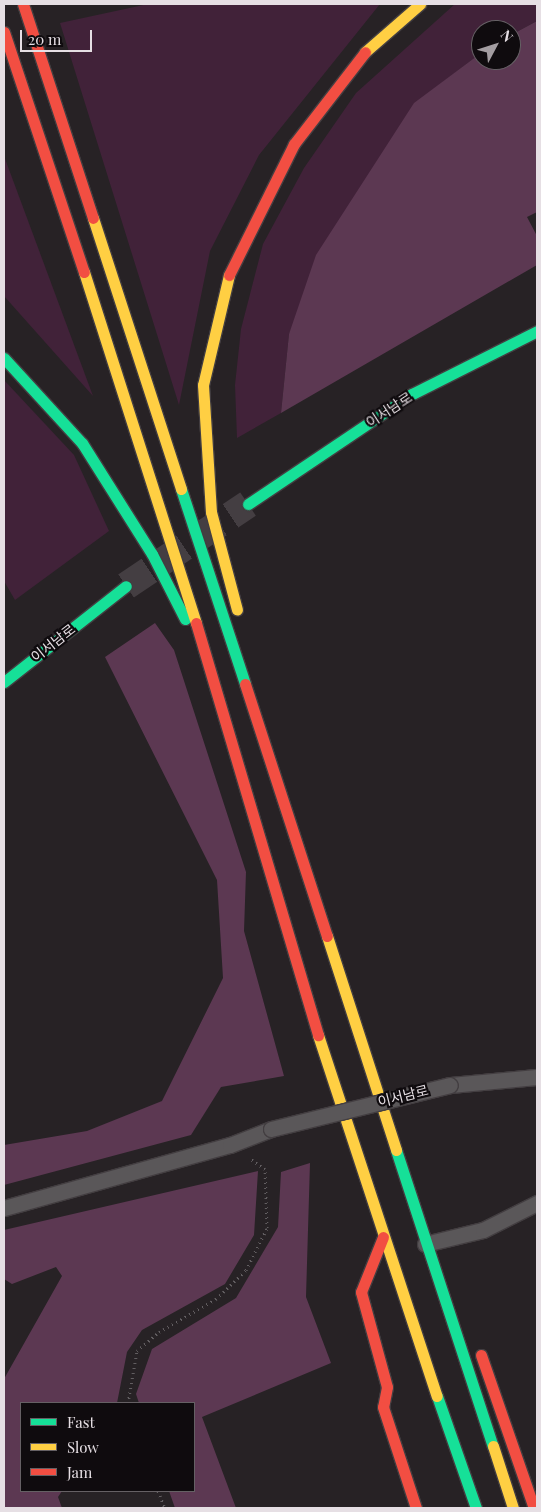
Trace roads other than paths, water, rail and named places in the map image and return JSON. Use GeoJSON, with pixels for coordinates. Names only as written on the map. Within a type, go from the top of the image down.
{"type":"FeatureCollection","features":[{"type":"Feature","properties":{"kind":"main road"},"geometry":{"type":"LineString","coordinates":[[23,4],[66,125],[234,657],[246,678],[459,1350],[513,1508]]}},
{"type":"Feature","properties":{"kind":"main road"},"geometry":{"type":"LineString","coordinates":[[246,678],[242,631],[211,512],[203,385],[233,260],[294,144],[372,43],[420,4]]}},
{"type":"Feature","properties":{"kind":"main road"},"geometry":{"type":"LineString","coordinates":[[4,32],[40,135],[171,534],[194,625],[391,1263],[476,1508]]}},
{"type":"Feature","properties":{"kind":"main road","name":"이서남로"},"geometry":{"type":"LineString","coordinates":[[248,504],[412,394],[537,331]]}},
{"type":"Feature","properties":{"kind":"main road"},"geometry":{"type":"LineString","coordinates":[[4,358],[82,443],[152,554],[179,614],[194,625]]}},
{"type":"Feature","properties":{"kind":"main road","name":"이서남로"},"geometry":{"type":"LineString","coordinates":[[4,682],[126,586]]}},
{"type":"Feature","properties":{"kind":"main road"},"geometry":{"type":"LineString","coordinates":[[383,1237],[361,1292],[387,1387],[399,1402]]}},
{"type":"Feature","properties":{"kind":"main road"},"geometry":{"type":"LineString","coordinates":[[383,1277],[391,1263]]}},
{"type":"Feature","properties":{"kind":"main road"},"geometry":{"type":"LineString","coordinates":[[459,1350],[495,1358]]}},
{"type":"Feature","properties":{"kind":"main road"},"geometry":{"type":"LineString","coordinates":[[481,1355],[534,1508]]}},
{"type":"Feature","properties":{"kind":"main road"},"geometry":{"type":"LineString","coordinates":[[387,1387],[383,1407],[416,1508]]}},
{"type":"Feature","properties":{"kind":"lane","name":"이서남로"},"geometry":{"type":"LineString","coordinates":[[4,1208],[230,1145],[271,1129],[450,1085],[537,1077]]}},
{"type":"Feature","properties":{"kind":"lane"},"geometry":{"type":"LineString","coordinates":[[426,1244],[483,1230],[537,1203]]}},
{"type":"Feature","properties":{"kind":"tunnel"},"geometry":{"type":"LineString","coordinates":[[126,586],[248,504]]}}]}
